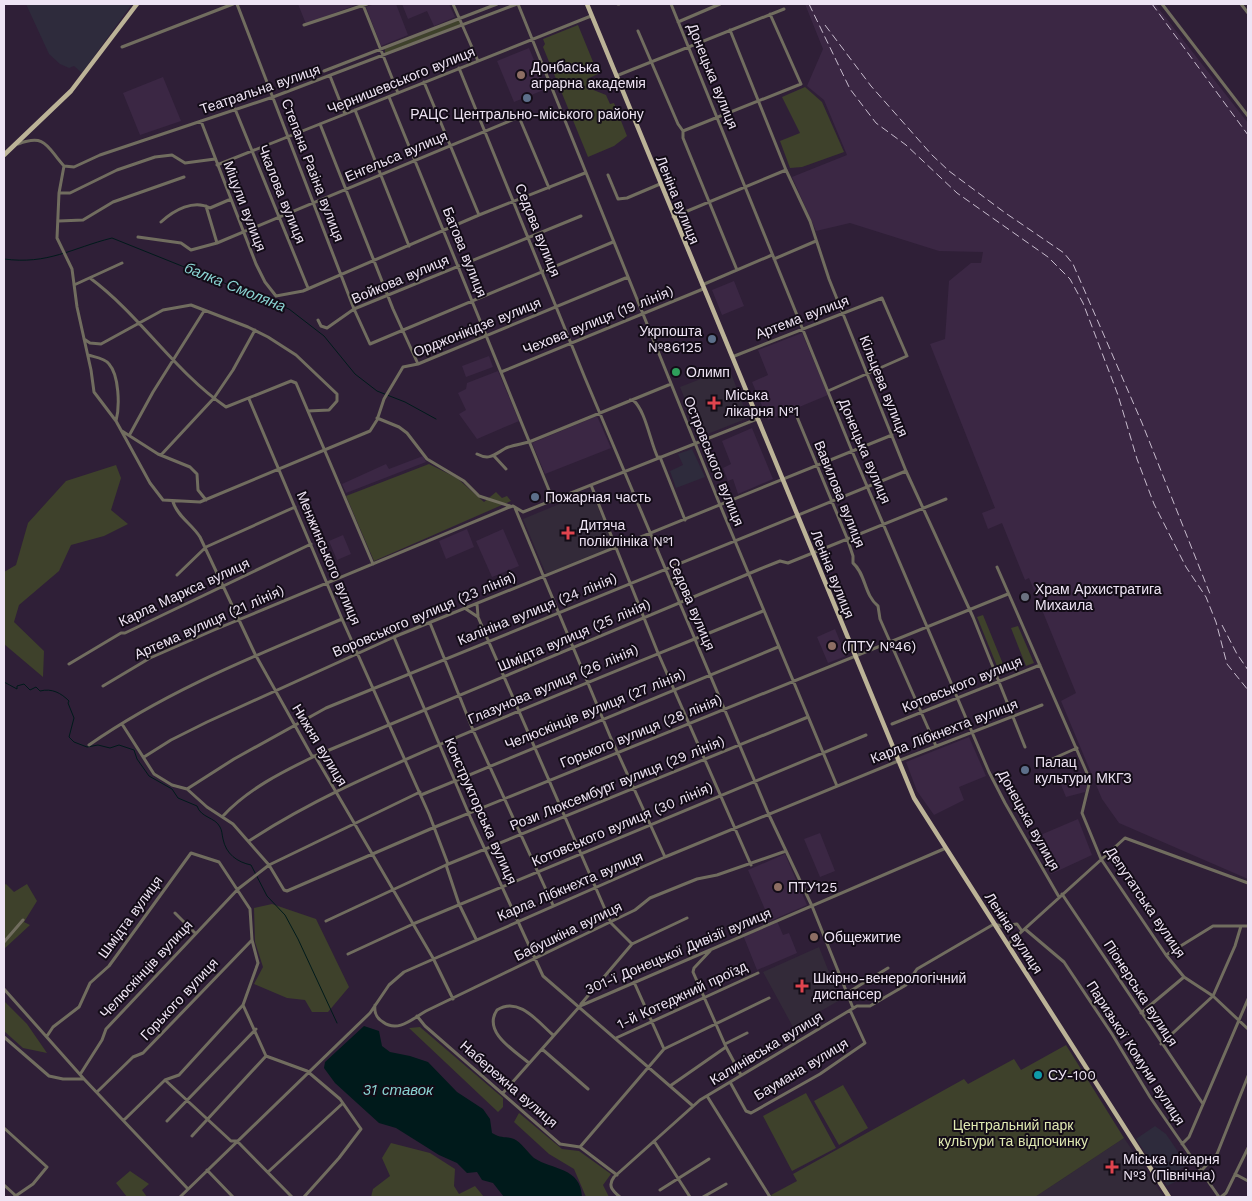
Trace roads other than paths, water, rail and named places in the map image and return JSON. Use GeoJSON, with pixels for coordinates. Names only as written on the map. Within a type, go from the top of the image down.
{"type":"FeatureCollection","features":[{"type":"Feature","properties":{"kind":"main road"},"geometry":{"type":"LineString","coordinates":[[4,155],[57,107],[87,73],[137,4]]}},
{"type":"Feature","properties":{"kind":"main road","name":"Леніна вулиця"},"geometry":{"type":"LineString","coordinates":[[587,4],[673,217],[914,798],[1169,1197]]}},
{"type":"Feature","properties":{"kind":"street"},"geometry":{"type":"LineString","coordinates":[[122,47],[235,4]]}},
{"type":"Feature","properties":{"kind":"street","name":"Степана Разіна вулиця"},"geometry":{"type":"LineString","coordinates":[[235,4],[273,97],[354,309],[370,344],[403,330]]}},
{"type":"Feature","properties":{"kind":"street"},"geometry":{"type":"LineString","coordinates":[[453,4],[478,61]]}},
{"type":"Feature","properties":{"kind":"street","name":"Театральна вулиця"},"geometry":{"type":"LineString","coordinates":[[324,71],[497,4]]}},
{"type":"Feature","properties":{"kind":"street","name":"Театральна вулиця"},"geometry":{"type":"LineString","coordinates":[[64,166],[74,167],[100,155],[273,97],[383,57],[518,4]]}},
{"type":"Feature","properties":{"kind":"street","name":"Островського вулиця"},"geometry":{"type":"LineString","coordinates":[[518,4],[694,443],[837,786]]}},
{"type":"Feature","properties":{"kind":"street","name":"Донецька вулиця"},"geometry":{"type":"LineString","coordinates":[[671,4],[852,451],[972,732],[1004,803],[1061,896]]}},
{"type":"Feature","properties":{"kind":"street"},"geometry":{"type":"LineString","coordinates":[[678,22],[720,4]]}},
{"type":"Feature","properties":{"kind":"street"},"geometry":{"type":"LineString","coordinates":[[1162,4],[1248,116]]}},
{"type":"Feature","properties":{"kind":"street"},"geometry":{"type":"LineString","coordinates":[[1241,4],[1248,13]]}},
{"type":"Feature","properties":{"kind":"street"},"geometry":{"type":"LineString","coordinates":[[304,25],[365,5],[398,93]]}},
{"type":"Feature","properties":{"kind":"street"},"geometry":{"type":"LineString","coordinates":[[616,76],[784,9]]}},
{"type":"Feature","properties":{"kind":"street"},"geometry":{"type":"LineString","coordinates":[[683,131],[801,84],[770,14]]}},
{"type":"Feature","properties":{"kind":"street","name":"Чернишевського вулиця"},"geometry":{"type":"LineString","coordinates":[[218,165],[592,16]]}},
{"type":"Feature","properties":{"kind":"street","name":"Кільцева вулиця"},"geometry":{"type":"LineString","coordinates":[[730,30],[816,241],[906,472],[970,610],[1025,747]]}},
{"type":"Feature","properties":{"kind":"street"},"geometry":{"type":"LineString","coordinates":[[638,31],[678,124],[683,131],[683,138],[737,270]]}},
{"type":"Feature","properties":{"kind":"street","name":"Седова вулиця"},"geometry":{"type":"LineString","coordinates":[[459,68],[650,534],[769,815],[812,906],[852,1009]]}},
{"type":"Feature","properties":{"kind":"street"},"geometry":{"type":"LineString","coordinates":[[330,76],[345,114]]}},
{"type":"Feature","properties":{"kind":"street"},"geometry":{"type":"LineString","coordinates":[[424,82],[479,215]]}},
{"type":"Feature","properties":{"kind":"street","name":"Батова вулиця"},"geometry":{"type":"LineString","coordinates":[[389,96],[553,500]]}},
{"type":"Feature","properties":{"kind":"street","name":"Чкалова вулиця"},"geometry":{"type":"LineString","coordinates":[[235,109],[308,288]]}},
{"type":"Feature","properties":{"kind":"street"},"geometry":{"type":"LineString","coordinates":[[355,110],[409,246]]}},
{"type":"Feature","properties":{"kind":"street","name":"Енгельса вулиця"},"geometry":{"type":"LineString","coordinates":[[138,237],[181,243],[191,250],[217,243],[519,118],[522,119],[549,188]]}},
{"type":"Feature","properties":{"kind":"street","name":"Міцули вулиця"},"geometry":{"type":"LineString","coordinates":[[201,121],[256,264],[265,282],[276,296],[285,293],[295,294],[308,288]]}},
{"type":"Feature","properties":{"kind":"street"},"geometry":{"type":"LineString","coordinates":[[320,124],[418,364]]}},
{"type":"Feature","properties":{"kind":"street"},"geometry":{"type":"LineString","coordinates":[[18,144],[29,140],[44,143],[64,166],[59,193],[58,221],[83,220],[113,202],[184,177]]}},
{"type":"Feature","properties":{"kind":"street"},"geometry":{"type":"LineString","coordinates":[[59,193],[70,193],[124,167],[166,155],[172,155],[185,163],[215,159]]}},
{"type":"Feature","properties":{"kind":"street"},"geometry":{"type":"LineString","coordinates":[[673,217],[786,170]]}},
{"type":"Feature","properties":{"kind":"street"},"geometry":{"type":"LineString","coordinates":[[308,288],[479,215],[585,173]]}},
{"type":"Feature","properties":{"kind":"street"},"geometry":{"type":"LineString","coordinates":[[608,175],[618,199],[660,184]]}},
{"type":"Feature","properties":{"kind":"street"},"geometry":{"type":"LineString","coordinates":[[161,222],[180,208],[206,206],[210,208],[231,199]]}},
{"type":"Feature","properties":{"kind":"street"},"geometry":{"type":"LineString","coordinates":[[206,206],[217,243]]}},
{"type":"Feature","properties":{"kind":"street","name":"Войкова вулиця"},"geometry":{"type":"LineString","coordinates":[[318,320],[321,326],[328,328],[354,309],[581,216]]}},
{"type":"Feature","properties":{"kind":"street","name":"Нижня вулиця"},"geometry":{"type":"LineString","coordinates":[[58,221],[57,238],[62,251],[71,265],[94,392],[116,421],[150,483],[162,500],[173,502],[178,514],[194,527],[206,547],[255,654],[312,756],[315,756],[433,958],[453,998]]}},
{"type":"Feature","properties":{"kind":"street","name":"Чехова вулиця (19 лiнiя)"},"geometry":{"type":"LineString","coordinates":[[501,372],[642,313],[737,270],[816,241]]}},
{"type":"Feature","properties":{"kind":"street"},"geometry":{"type":"LineString","coordinates":[[403,330],[613,242]]}},
{"type":"Feature","properties":{"kind":"street"},"geometry":{"type":"LineString","coordinates":[[74,285],[122,263]]}},
{"type":"Feature","properties":{"kind":"street","name":"Орджонікідзе вулиця"},"geometry":{"type":"LineString","coordinates":[[173,502],[206,500],[370,431],[384,399],[403,367],[418,364],[628,277]]}},
{"type":"Feature","properties":{"kind":"street"},"geometry":{"type":"LineString","coordinates":[[90,278],[113,295],[174,360],[226,407],[294,381],[325,449],[373,564]]}},
{"type":"Feature","properties":{"kind":"street","name":"Артема вулиця"},"geometry":{"type":"LineString","coordinates":[[731,357],[882,298],[907,356],[867,375]]}},
{"type":"Feature","properties":{"kind":"street"},"geometry":{"type":"LineString","coordinates":[[84,338],[90,343],[101,344],[163,310],[190,305],[255,330],[296,355],[337,394],[337,401],[329,410],[308,410]]}},
{"type":"Feature","properties":{"kind":"street"},"geometry":{"type":"LineString","coordinates":[[130,434],[153,392],[204,311]]}},
{"type":"Feature","properties":{"kind":"street"},"geometry":{"type":"LineString","coordinates":[[161,455],[214,398],[233,370],[255,330]]}},
{"type":"Feature","properties":{"kind":"street"},"geometry":{"type":"LineString","coordinates":[[88,354],[106,361],[111,366],[119,401],[116,421]]}},
{"type":"Feature","properties":{"kind":"street"},"geometry":{"type":"LineString","coordinates":[[828,391],[867,375]]}},
{"type":"Feature","properties":{"kind":"street"},"geometry":{"type":"LineString","coordinates":[[477,454],[487,458],[494,456],[506,448],[529,442],[671,384]]}},
{"type":"Feature","properties":{"kind":"street","name":"Менжинського вулиця"},"geometry":{"type":"LineString","coordinates":[[249,399],[342,618],[435,827],[459,904],[476,939]]}},
{"type":"Feature","properties":{"kind":"street"},"geometry":{"type":"LineString","coordinates":[[628,400],[633,400],[639,407],[650,435],[651,445],[659,457],[685,520]]}},
{"type":"Feature","properties":{"kind":"street","name":"Вавилова вулиця"},"geometry":{"type":"LineString","coordinates":[[794,412],[847,538],[853,556],[853,563],[859,568],[873,602],[878,606],[880,619],[892,642],[936,746]]}},
{"type":"Feature","properties":{"kind":"street"},"geometry":{"type":"LineString","coordinates":[[377,418],[407,433],[427,459],[464,482],[479,496],[523,512],[757,419]]}},
{"type":"Feature","properties":{"kind":"street"},"geometry":{"type":"LineString","coordinates":[[121,430],[161,455],[190,467],[196,474],[198,490],[206,500]]}},
{"type":"Feature","properties":{"kind":"street","name":"Воровського вулиця (23 лiнiя)"},"geometry":{"type":"LineString","coordinates":[[144,757],[171,740],[275,690],[394,637],[892,435]]}},
{"type":"Feature","properties":{"kind":"street"},"geometry":{"type":"LineString","coordinates":[[494,456],[506,469]]}},
{"type":"Feature","properties":{"kind":"street","name":"Калініна вулиця (24 лiнiя)"},"geometry":{"type":"LineString","coordinates":[[187,789],[326,708],[488,640],[906,472]]}},
{"type":"Feature","properties":{"kind":"street"},"geometry":{"type":"LineString","coordinates":[[591,485],[673,689],[750,864]]}},
{"type":"Feature","properties":{"kind":"street","name":"Шмідта вулиця (25 лiнiя)"},"geometry":{"type":"LineString","coordinates":[[223,816],[247,794],[293,766],[315,756],[572,646],[780,561],[788,563],[921,507],[946,499]]}},
{"type":"Feature","properties":{"kind":"street"},"geometry":{"type":"LineString","coordinates":[[177,575],[206,547],[296,507]]}},
{"type":"Feature","properties":{"kind":"street"},"geometry":{"type":"LineString","coordinates":[[512,507],[665,857]]}},
{"type":"Feature","properties":{"kind":"street","name":"Артема вулиця (21 лiнiя)"},"geometry":{"type":"LineString","coordinates":[[102,686],[150,658],[238,619],[512,507]]}},
{"type":"Feature","properties":{"kind":"street","name":"Карла Маркса вулиця"},"geometry":{"type":"LineString","coordinates":[[68,664],[121,633],[125,633],[311,544]]}},
{"type":"Feature","properties":{"kind":"street","name":"Депутатська вулиця"},"geometry":{"type":"LineString","coordinates":[[997,567],[1090,780],[1082,813],[1101,859],[1166,955],[1184,977],[1213,996],[1248,1030]]}},
{"type":"Feature","properties":{"kind":"street","name":"Горького вулиця (28 лiнiя)"},"geometry":{"type":"LineString","coordinates":[[269,865],[284,890],[287,891],[435,827],[855,658],[1008,594]]}},
{"type":"Feature","properties":{"kind":"street"},"geometry":{"type":"LineString","coordinates":[[477,604],[478,617],[611,923],[632,944]]}},
{"type":"Feature","properties":{"kind":"street"},"geometry":{"type":"LineString","coordinates":[[465,609],[471,610],[478,617]]}},
{"type":"Feature","properties":{"kind":"street","name":"Глазунова вулиця (26 лiнiя)"},"geometry":{"type":"LineString","coordinates":[[249,841],[334,791],[404,759],[518,710],[764,611]]}},
{"type":"Feature","properties":{"kind":"street"},"geometry":{"type":"LineString","coordinates":[[90,745],[175,693],[255,654],[342,618]]}},
{"type":"Feature","properties":{"kind":"street"},"geometry":{"type":"LineString","coordinates":[[430,622],[473,730],[553,906]]}},
{"type":"Feature","properties":{"kind":"street","name":"Конструкторська вулиця"},"geometry":{"type":"LineString","coordinates":[[394,637],[423,710],[484,849],[543,976],[580,1006],[693,1106]]}},
{"type":"Feature","properties":{"kind":"street","name":"Челюскінців вулиця (27 лiнiя)"},"geometry":{"type":"LineString","coordinates":[[238,889],[269,865],[420,793],[778,646]]}},
{"type":"Feature","properties":{"kind":"street","name":"Котовського вулиця"},"geometry":{"type":"LineString","coordinates":[[892,724],[1040,665]]}},
{"type":"Feature","properties":{"kind":"street","name":"Карла Лібкнехта вулиця"},"geometry":{"type":"LineString","coordinates":[[180,1197],[307,1071],[370,1013],[397,976],[433,958],[665,857],[898,761],[1042,705]]}},
{"type":"Feature","properties":{"kind":"street","name":"Рози Люксембург вулиця (29 лiнiя)"},"geometry":{"type":"LineString","coordinates":[[326,921],[484,849],[808,716]]}},
{"type":"Feature","properties":{"kind":"street"},"geometry":{"type":"LineString","coordinates":[[122,724],[154,774],[172,784],[187,789],[207,807],[223,816],[249,841],[269,865]]}},
{"type":"Feature","properties":{"kind":"street"},"geometry":{"type":"LineString","coordinates":[[823,752],[866,735]]}},
{"type":"Feature","properties":{"kind":"street"},"geometry":{"type":"LineString","coordinates":[[1043,763],[1076,748]]}},
{"type":"Feature","properties":{"kind":"street","name":"Котовського вулиця (30 лiнiя)"},"geometry":{"type":"LineString","coordinates":[[348,954],[459,904],[823,752]]}},
{"type":"Feature","properties":{"kind":"street"},"geometry":{"type":"LineString","coordinates":[[1008,944],[1125,838],[1248,883]]}},
{"type":"Feature","properties":{"kind":"street","name":"301-ї Донецької Дивізії вулиця"},"geometry":{"type":"LineString","coordinates":[[502,1093],[580,1006],[947,847]]}},
{"type":"Feature","properties":{"kind":"street","name":"Бабушкіна вулиця"},"geometry":{"type":"LineString","coordinates":[[376,1004],[375,1011],[378,1019],[392,1027],[399,1027],[453,998],[611,923],[661,893],[697,879],[717,876],[786,851]]}},
{"type":"Feature","properties":{"kind":"street","name":"Шмідта вулиця"},"geometry":{"type":"LineString","coordinates":[[47,1036],[53,1027],[79,1007],[90,983],[109,966],[191,852],[219,862],[238,889]]}},
{"type":"Feature","properties":{"kind":"street"},"geometry":{"type":"LineString","coordinates":[[124,1120],[165,1080],[179,1075],[243,1005],[258,963],[252,940],[250,908],[238,889]]}},
{"type":"Feature","properties":{"kind":"street","name":"Челюскінців вулиця"},"geometry":{"type":"LineString","coordinates":[[81,1073],[102,1040],[106,1029],[238,889]]}},
{"type":"Feature","properties":{"kind":"street","name":"Піонерська вулиця"},"geometry":{"type":"LineString","coordinates":[[1061,896],[1203,1104]]}},
{"type":"Feature","properties":{"kind":"street"},"geometry":{"type":"LineString","coordinates":[[175,913],[195,933]]}},
{"type":"Feature","properties":{"kind":"street"},"geometry":{"type":"LineString","coordinates":[[580,1006],[632,944],[688,918]]}},
{"type":"Feature","properties":{"kind":"street"},"geometry":{"type":"LineString","coordinates":[[4,942],[23,920]]}},
{"type":"Feature","properties":{"kind":"street"},"geometry":{"type":"LineString","coordinates":[[994,924],[1001,926],[1017,924],[1024,930]]}},
{"type":"Feature","properties":{"kind":"street","name":"Калинівська вулиця"},"geometry":{"type":"LineString","coordinates":[[620,1197],[612,1189],[612,1180],[693,1106],[852,1009],[870,1006],[906,985],[917,970],[994,924]]}},
{"type":"Feature","properties":{"kind":"street"},"geometry":{"type":"LineString","coordinates":[[1166,955],[1213,926],[1248,926]]}},
{"type":"Feature","properties":{"kind":"street"},"geometry":{"type":"LineString","coordinates":[[1161,1044],[1213,996],[1235,946],[1241,926]]}},
{"type":"Feature","properties":{"kind":"street","name":"Паризької Комуни вулиця"},"geometry":{"type":"LineString","coordinates":[[1024,930],[1064,962],[1182,1144],[1220,1197]]}},
{"type":"Feature","properties":{"kind":"street","name":"Горького вулиця"},"geometry":{"type":"LineString","coordinates":[[98,1092],[133,1058],[143,1053],[252,940]]}},
{"type":"Feature","properties":{"kind":"street"},"geometry":{"type":"LineString","coordinates":[[712,948],[694,968],[693,972],[725,1046],[741,1075]]}},
{"type":"Feature","properties":{"kind":"street"},"geometry":{"type":"LineString","coordinates":[[847,993],[888,968]]}},
{"type":"Feature","properties":{"kind":"street","name":"1-й Котеджний проїзд"},"geometry":{"type":"LineString","coordinates":[[616,1038],[758,973]]}},
{"type":"Feature","properties":{"kind":"street"},"geometry":{"type":"LineString","coordinates":[[1141,1013],[1184,977]]}},
{"type":"Feature","properties":{"kind":"street"},"geometry":{"type":"LineString","coordinates":[[634,982],[664,1048]]}},
{"type":"Feature","properties":{"kind":"street"},"geometry":{"type":"LineString","coordinates":[[4,989],[188,1189]]}},
{"type":"Feature","properties":{"kind":"street"},"geometry":{"type":"LineString","coordinates":[[580,1146],[664,1048],[769,998]]}},
{"type":"Feature","properties":{"kind":"street"},"geometry":{"type":"LineString","coordinates":[[1182,1144],[1189,1137],[1248,999]]}},
{"type":"Feature","properties":{"kind":"street"},"geometry":{"type":"LineString","coordinates":[[243,1005],[256,1029],[266,1056],[307,1071],[340,1099],[361,1129],[339,1158],[304,1197]]}},
{"type":"Feature","properties":{"kind":"street"},"geometry":{"type":"LineString","coordinates":[[529,1063],[496,1033],[492,1021],[497,1010],[508,1005],[519,1006],[553,1035]]}},
{"type":"Feature","properties":{"kind":"street","name":"Баумана вулиця"},"geometry":{"type":"LineString","coordinates":[[730,1082],[746,1112],[750,1113],[820,1074],[865,1044],[852,1009]]}},
{"type":"Feature","properties":{"kind":"street","name":"Набережна вулиця"},"geometry":{"type":"LineString","coordinates":[[417,1016],[425,1026],[560,1144],[580,1146],[617,1175]]}},
{"type":"Feature","properties":{"kind":"street"},"geometry":{"type":"LineString","coordinates":[[167,1122],[256,1029]]}},
{"type":"Feature","properties":{"kind":"street"},"geometry":{"type":"LineString","coordinates":[[670,1086],[725,1046],[747,1033]]}},
{"type":"Feature","properties":{"kind":"street"},"geometry":{"type":"LineString","coordinates":[[4,1037],[49,1076],[63,1080],[84,1078]]}},
{"type":"Feature","properties":{"kind":"street"},"geometry":{"type":"LineString","coordinates":[[542,1048],[588,1089]]}},
{"type":"Feature","properties":{"kind":"street"},"geometry":{"type":"LineString","coordinates":[[192,1136],[266,1056]]}},
{"type":"Feature","properties":{"kind":"street"},"geometry":{"type":"LineString","coordinates":[[1201,1171],[1216,1154],[1248,1076]]}},
{"type":"Feature","properties":{"kind":"street"},"geometry":{"type":"LineString","coordinates":[[165,1080],[207,1120],[232,1141],[237,1141],[292,1197]]}},
{"type":"Feature","properties":{"kind":"street"},"geometry":{"type":"LineString","coordinates":[[707,1096],[770,1197]]}},
{"type":"Feature","properties":{"kind":"street"},"geometry":{"type":"LineString","coordinates":[[268,1172],[342,1104]]}},
{"type":"Feature","properties":{"kind":"street"},"geometry":{"type":"LineString","coordinates":[[4,1128],[47,1168],[33,1184],[15,1196],[4,1185]]}},
{"type":"Feature","properties":{"kind":"street"},"geometry":{"type":"LineString","coordinates":[[654,1141],[690,1197]]}},
{"type":"Feature","properties":{"kind":"street"},"geometry":{"type":"LineString","coordinates":[[1220,1197],[1226,1193],[1248,1148]]}},
{"type":"Feature","properties":{"kind":"street"},"geometry":{"type":"LineString","coordinates":[[660,1190],[709,1159]]}},
{"type":"Feature","properties":{"kind":"street"},"geometry":{"type":"LineString","coordinates":[[207,1170],[233,1197]]}},
{"type":"Feature","properties":{"kind":"street"},"geometry":{"type":"LineString","coordinates":[[1235,1174],[1248,1180]]}},
{"type":"Feature","properties":{"kind":"street"},"geometry":{"type":"LineString","coordinates":[[703,1197],[726,1184]]}},
{"type":"Feature","properties":{"kind":"water","name":"31 ставок"},"geometry":{"type":"Polygon","coordinates":[[[364,1026],[379,1031],[382,1046],[390,1052],[428,1062],[457,1092],[483,1109],[490,1119],[492,1133],[514,1139],[534,1158],[571,1175],[577,1180],[582,1197],[504,1197],[493,1183],[482,1180],[477,1172],[467,1173],[457,1163],[439,1155],[396,1128],[379,1123],[335,1083],[324,1068],[325,1062],[364,1026]]]}},
{"type":"Feature","properties":{"kind":"waterway","name":"балка Смоляна"},"geometry":{"type":"LineString","coordinates":[[4,259],[34,260],[47,258],[112,238],[289,309],[324,336],[355,374],[377,391],[405,402],[436,419]]}},
{"type":"Feature","properties":{"kind":"waterway"},"geometry":{"type":"LineString","coordinates":[[4,682],[17,689],[17,686],[24,684],[30,690],[36,687],[40,691],[52,691],[63,696],[69,701],[68,703],[74,718],[69,737],[74,742],[87,747],[98,745],[110,748],[119,745],[134,750],[137,759],[149,776],[172,789],[178,798],[197,806],[202,813],[218,824],[229,853],[241,862],[251,865],[267,896],[285,915],[337,1023]]}},
{"type":"Feature","properties":{"kind":"railway"},"geometry":{"type":"LineString","coordinates":[[809,4],[850,89],[876,123],[906,145],[957,193],[1048,257],[1070,279],[1083,303],[1118,395],[1137,459],[1154,504],[1186,567],[1206,597],[1216,622],[1227,664],[1248,690]]}},
{"type":"Feature","properties":{"kind":"railway"},"geometry":{"type":"LineString","coordinates":[[1152,4],[1248,135]]}},
{"type":"Feature","properties":{"kind":"railway"},"geometry":{"type":"LineString","coordinates":[[825,25],[871,86],[932,155],[949,171],[1004,212],[1064,253],[1073,264],[1142,423],[1210,594]]}},
{"type":"Feature","properties":{"kind":"railway"},"geometry":{"type":"LineString","coordinates":[[1222,625],[1237,654],[1248,670]]}},
{"type":"Feature","properties":{"kind":"place","name":"Донбаська аграрна академія"},"geometry":{"type":"Point","coordinates":[521,75]}},
{"type":"Feature","properties":{"kind":"place","name":"РАЦС Центрально-міського району"},"geometry":{"type":"Point","coordinates":[527,98]}},
{"type":"Feature","properties":{"kind":"place","name":"Укрпошта №86125"},"geometry":{"type":"Point","coordinates":[712,339]}},
{"type":"Feature","properties":{"kind":"place","name":"Олимп"},"geometry":{"type":"Point","coordinates":[676,372]}},
{"type":"Feature","properties":{"kind":"place","name":"Міська лікарня №1"},"geometry":{"type":"Point","coordinates":[714,403]}},
{"type":"Feature","properties":{"kind":"place","name":"Пожарная часть"},"geometry":{"type":"Point","coordinates":[535,497]}},
{"type":"Feature","properties":{"kind":"place","name":"Дитяча поліклініка №1"},"geometry":{"type":"Point","coordinates":[568,533]}},
{"type":"Feature","properties":{"kind":"place","name":"Храм Архистратига Михаила"},"geometry":{"type":"Point","coordinates":[1025,597]}},
{"type":"Feature","properties":{"kind":"place","name":"(ПТУ №46)"},"geometry":{"type":"Point","coordinates":[832,646]}},
{"type":"Feature","properties":{"kind":"place","name":"Палац культури МКГЗ"},"geometry":{"type":"Point","coordinates":[1025,770]}},
{"type":"Feature","properties":{"kind":"place","name":"ПТУ125"},"geometry":{"type":"Point","coordinates":[778,887]}},
{"type":"Feature","properties":{"kind":"place","name":"Общежитие"},"geometry":{"type":"Point","coordinates":[814,937]}},
{"type":"Feature","properties":{"kind":"place","name":"Шкірно-венерологічний диспансер"},"geometry":{"type":"Point","coordinates":[802,986]}},
{"type":"Feature","properties":{"kind":"place","name":"СУ-100"},"geometry":{"type":"Point","coordinates":[1038,1075]}},
{"type":"Feature","properties":{"kind":"place","name":"Міська лікарня №3 (Північна)"},"geometry":{"type":"Point","coordinates":[1112,1167]}},
{"type":"Feature","properties":{"kind":"park label","name":"Центральний парк культури та відпочинку"},"geometry":{"type":"Point","coordinates":[1013,1134]}}]}
